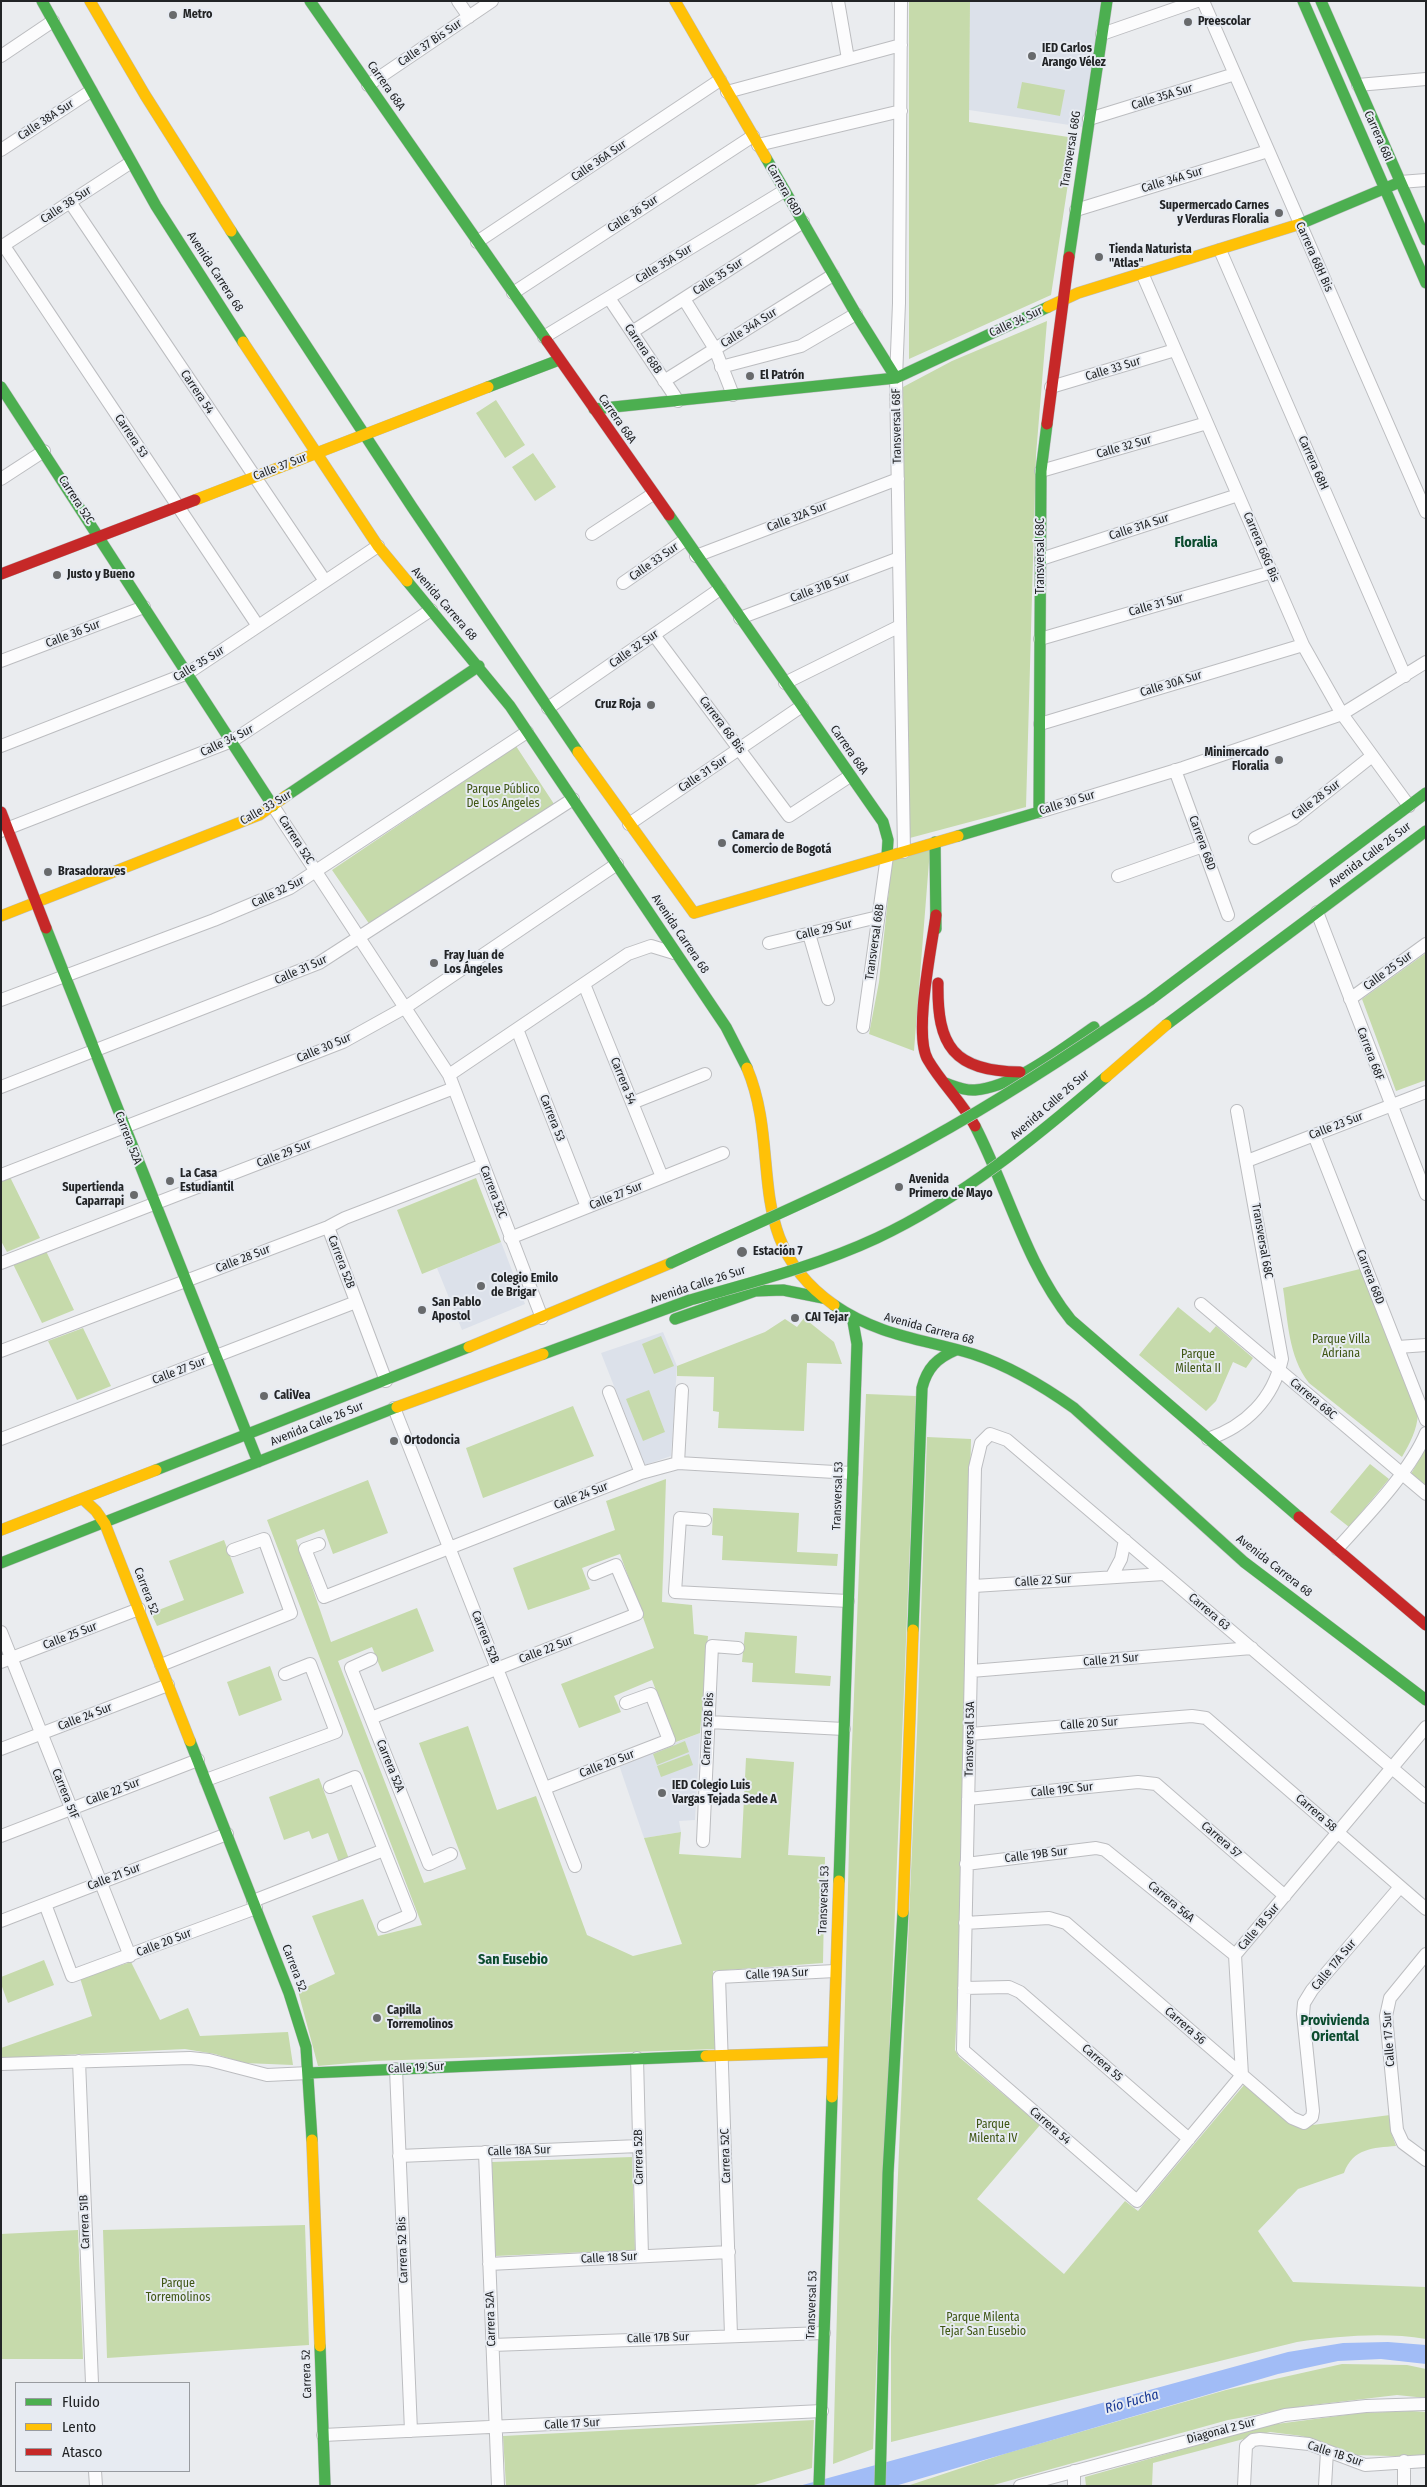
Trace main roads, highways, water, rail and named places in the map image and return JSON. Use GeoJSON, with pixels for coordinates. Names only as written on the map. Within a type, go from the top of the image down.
{"type":"FeatureCollection","features":[{"type":"Feature","properties":{"kind":"water","name":"Río Fucha"},"geometry":{"type":"Polygon","coordinates":[[[1388,2342],[1426,2345],[1426,2364],[1381,2359],[1338,2361],[1278,2374],[895,2486],[799,2486],[1288,2352],[1343,2343],[1388,2342]]]}},
{"type":"Feature","properties":{"kind":"place","name":"Metro"},"geometry":{"type":"Point","coordinates":[173,15]}},
{"type":"Feature","properties":{"kind":"place","name":"Preescolar"},"geometry":{"type":"Point","coordinates":[1188,22]}},
{"type":"Feature","properties":{"kind":"place","name":"IED Carlos Arango Vélez"},"geometry":{"type":"Point","coordinates":[1032,56]}},
{"type":"Feature","properties":{"kind":"place","name":"Supermercado Carnes y Verduras Floralia"},"geometry":{"type":"Point","coordinates":[1279,213]}},
{"type":"Feature","properties":{"kind":"place","name":"Tienda Naturista \"Atlas\""},"geometry":{"type":"Point","coordinates":[1099,257]}},
{"type":"Feature","properties":{"kind":"place","name":"El Patrón"},"geometry":{"type":"Point","coordinates":[750,376]}},
{"type":"Feature","properties":{"kind":"place","name":"Justo y Bueno"},"geometry":{"type":"Point","coordinates":[57,575]}},
{"type":"Feature","properties":{"kind":"place","name":"Cruz Roja"},"geometry":{"type":"Point","coordinates":[651,705]}},
{"type":"Feature","properties":{"kind":"place","name":"Minimercado Floralia"},"geometry":{"type":"Point","coordinates":[1279,760]}},
{"type":"Feature","properties":{"kind":"place","name":"Camara de Comercio de Bogotá"},"geometry":{"type":"Point","coordinates":[722,843]}},
{"type":"Feature","properties":{"kind":"place","name":"Brasadoraves"},"geometry":{"type":"Point","coordinates":[48,872]}},
{"type":"Feature","properties":{"kind":"place","name":"Fray Juan de Los Ángeles"},"geometry":{"type":"Point","coordinates":[434,963]}},
{"type":"Feature","properties":{"kind":"place","name":"La Casa Estudiantil"},"geometry":{"type":"Point","coordinates":[170,1181]}},
{"type":"Feature","properties":{"kind":"place","name":"Avenida Primero de Mayo"},"geometry":{"type":"Point","coordinates":[899,1187]}},
{"type":"Feature","properties":{"kind":"place","name":"Supertienda Caparrapi"},"geometry":{"type":"Point","coordinates":[134,1195]}},
{"type":"Feature","properties":{"kind":"place","name":"Estación 7"},"geometry":{"type":"Point","coordinates":[742,1252]}},
{"type":"Feature","properties":{"kind":"place","name":"Colegio Emilo de Brigar"},"geometry":{"type":"Point","coordinates":[481,1286]}},
{"type":"Feature","properties":{"kind":"place","name":"San Pablo Apostol"},"geometry":{"type":"Point","coordinates":[422,1310]}},
{"type":"Feature","properties":{"kind":"place","name":"CAI Tejar"},"geometry":{"type":"Point","coordinates":[795,1318]}},
{"type":"Feature","properties":{"kind":"place","name":"CaliVea"},"geometry":{"type":"Point","coordinates":[264,1396]}},
{"type":"Feature","properties":{"kind":"place","name":"Ortodoncia"},"geometry":{"type":"Point","coordinates":[394,1441]}},
{"type":"Feature","properties":{"kind":"place","name":"IED Colegio Luis Vargas Tejada Sede A"},"geometry":{"type":"Point","coordinates":[662,1793]}},
{"type":"Feature","properties":{"kind":"place","name":"Capilla Torremolinos"},"geometry":{"type":"Point","coordinates":[377,2018]}},
{"type":"Feature","properties":{"kind":"district","name":"Floralia"},"geometry":{"type":"Point","coordinates":[1196,543]}},
{"type":"Feature","properties":{"kind":"district","name":"San Eusebio"},"geometry":{"type":"Point","coordinates":[513,1960]}},
{"type":"Feature","properties":{"kind":"district","name":"Provivienda Oriental"},"geometry":{"type":"Point","coordinates":[1335,2029]}},
{"type":"Feature","properties":{"kind":"park label","name":"Parque Público De Los Angeles"},"geometry":{"type":"Point","coordinates":[503,797]}},
{"type":"Feature","properties":{"kind":"park label","name":"Parque Villa Adriana"},"geometry":{"type":"Point","coordinates":[1341,1347]}},
{"type":"Feature","properties":{"kind":"park label","name":"Parque Milenta II"},"geometry":{"type":"Point","coordinates":[1198,1362]}},
{"type":"Feature","properties":{"kind":"park label","name":"Parque Milenta IV"},"geometry":{"type":"Point","coordinates":[993,2132]}},
{"type":"Feature","properties":{"kind":"park label","name":"Parque Torremolinos"},"geometry":{"type":"Point","coordinates":[178,2291]}},
{"type":"Feature","properties":{"kind":"park label","name":"Parque Milenta Tejar San Eusebio"},"geometry":{"type":"Point","coordinates":[983,2325]}}]}
